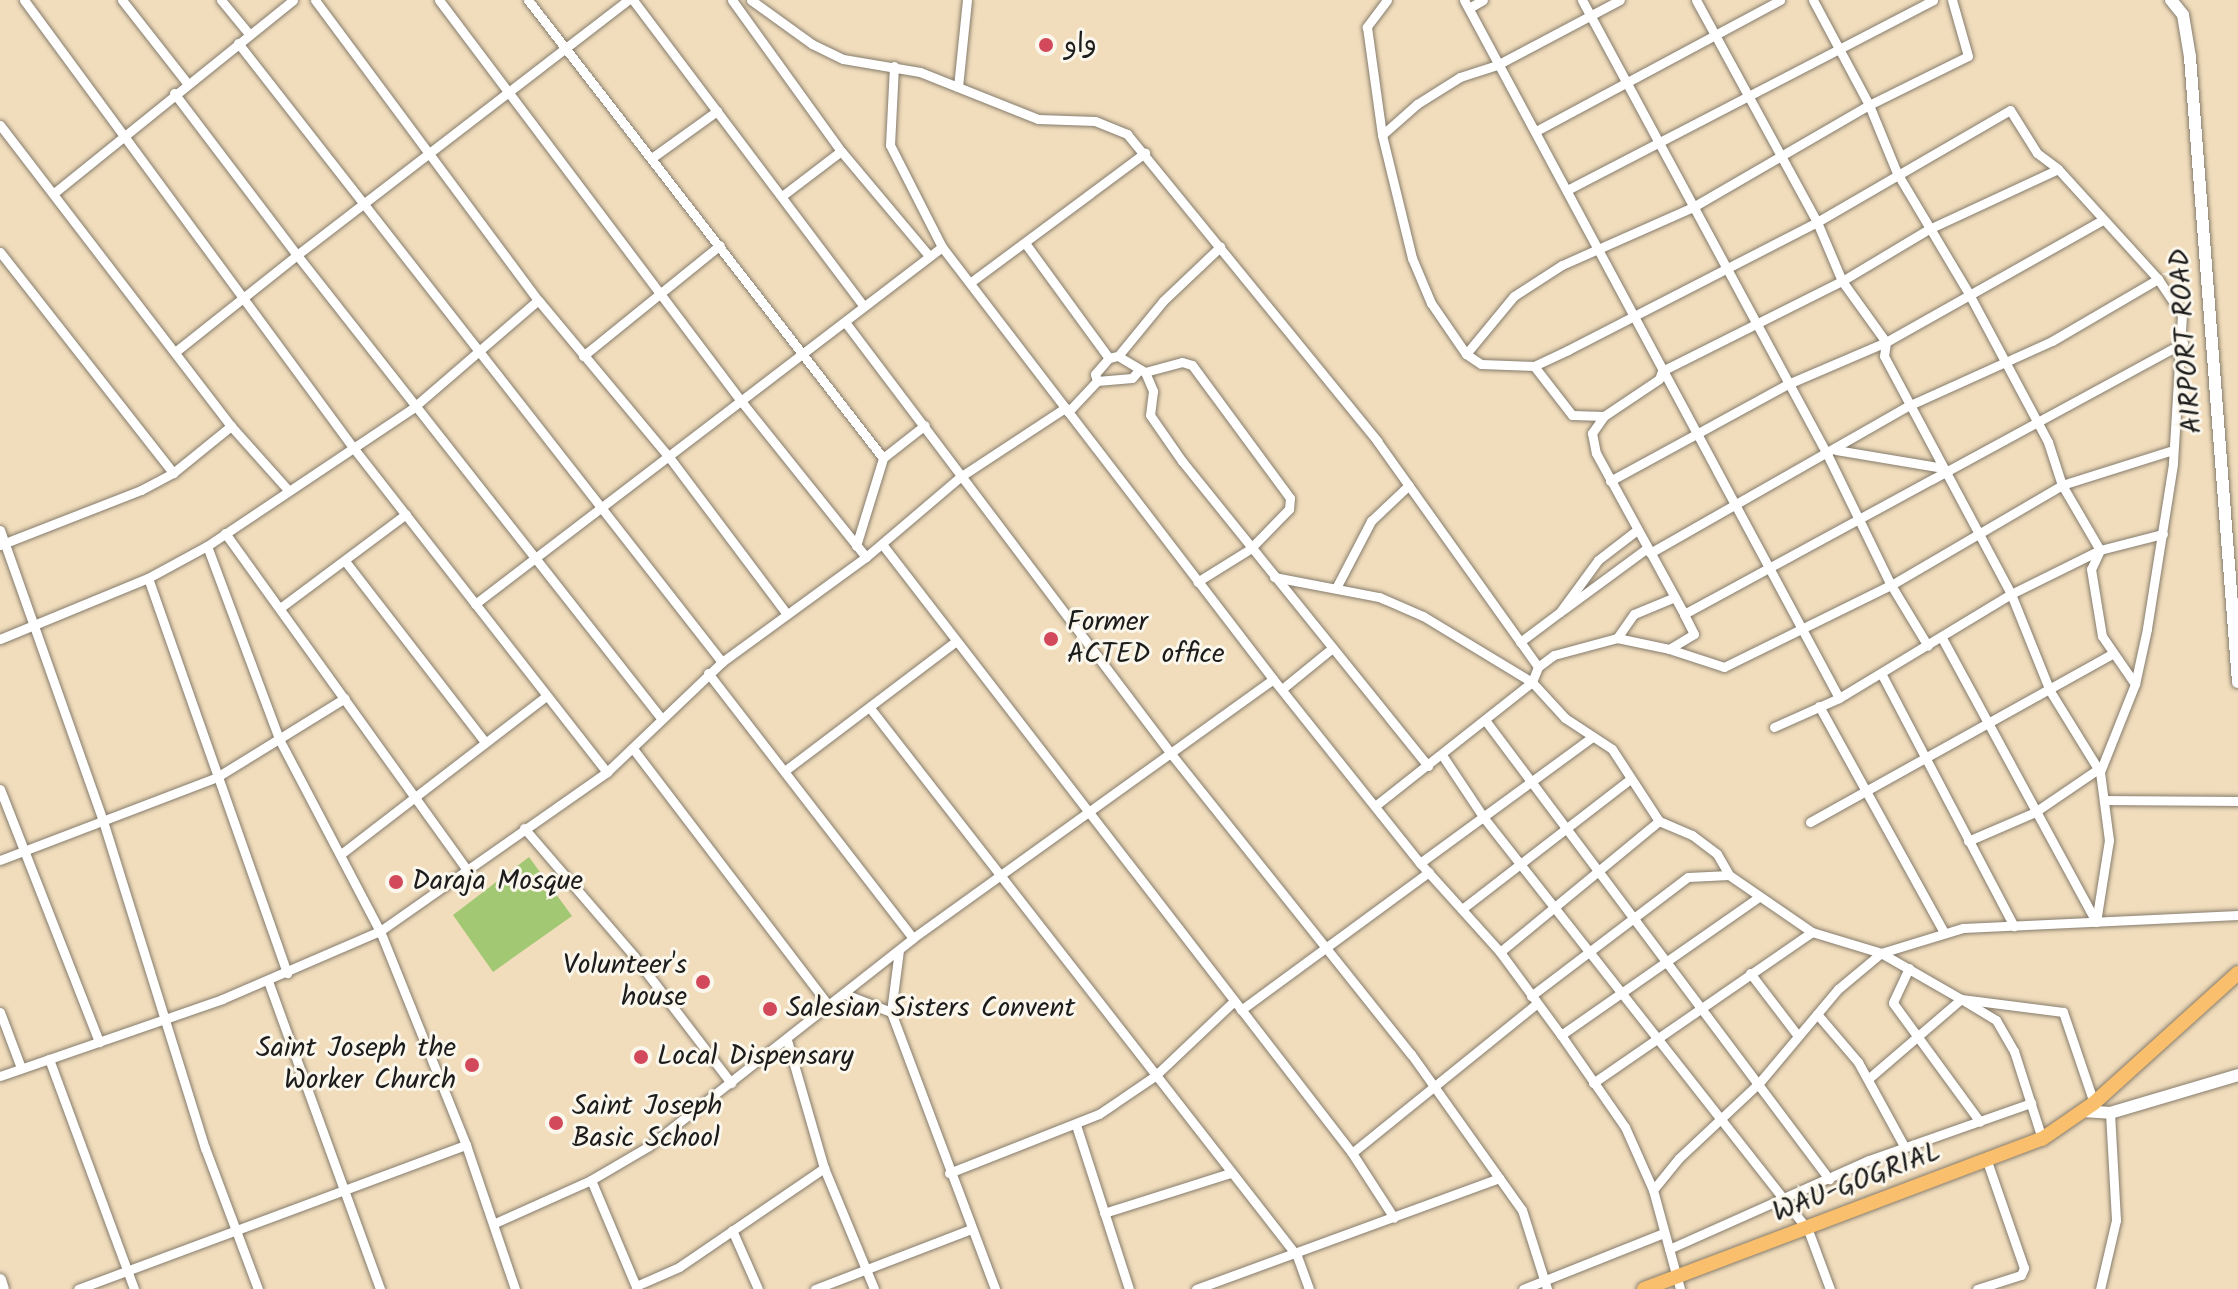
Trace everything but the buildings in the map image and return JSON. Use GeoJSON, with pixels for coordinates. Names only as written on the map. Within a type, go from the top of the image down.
{"type":"FeatureCollection","features":[{"type":"Feature","properties":{"kind":"main road","name":"WAU-GOGRIAL"},"geometry":{"type":"LineString","coordinates":[[1644,1289],[1678,1283],[2042,1139],[2088,1107],[2238,973]]}},
{"type":"Feature","properties":{"kind":"street"},"geometry":{"type":"LineString","coordinates":[[24,0],[127,133],[352,446],[607,772]]}},
{"type":"Feature","properties":{"kind":"street"},"geometry":{"type":"LineString","coordinates":[[122,0],[187,83]]}},
{"type":"Feature","properties":{"kind":"street"},"geometry":{"type":"LineString","coordinates":[[221,0],[249,34]]}},
{"type":"Feature","properties":{"kind":"street"},"geometry":{"type":"LineString","coordinates":[[54,193],[174,93],[293,0]]}},
{"type":"Feature","properties":{"kind":"street"},"geometry":{"type":"LineString","coordinates":[[315,0],[538,300],[669,457],[787,614]]}},
{"type":"Feature","properties":{"kind":"street"},"geometry":{"type":"LineString","coordinates":[[439,0],[658,293],[866,557]]}},
{"type":"Feature","properties":{"kind":"street"},"geometry":{"type":"LineString","coordinates":[[528,0],[568,47],[883,458]]}},
{"type":"Feature","properties":{"kind":"street"},"geometry":{"type":"LineString","coordinates":[[175,352],[428,152],[630,0],[864,306]]}},
{"type":"Feature","properties":{"kind":"street"},"geometry":{"type":"LineString","coordinates":[[732,0],[841,151],[929,256]]}},
{"type":"Feature","properties":{"kind":"street"},"geometry":{"type":"LineString","coordinates":[[751,0],[812,44],[843,59],[894,66],[1038,119],[1110,124],[1145,153],[1409,485],[1538,667]]}},
{"type":"Feature","properties":{"kind":"street"},"geometry":{"type":"LineString","coordinates":[[958,87],[967,0]]}},
{"type":"Feature","properties":{"kind":"street"},"geometry":{"type":"LineString","coordinates":[[1387,0],[1367,27],[1382,135],[1412,258],[1431,303],[1466,354],[1481,364],[1534,366],[1636,317],[1817,222],[2010,110],[2037,153],[2058,169],[2101,221],[2180,305],[2183,343],[2163,534],[2135,684],[2099,770],[2035,812],[1968,841]]}},
{"type":"Feature","properties":{"kind":"street"},"geometry":{"type":"LineString","coordinates":[[1483,0],[1466,4],[1497,65],[1599,244],[1662,371],[1771,566],[1799,627],[1839,698]]}},
{"type":"Feature","properties":{"kind":"street"},"geometry":{"type":"LineString","coordinates":[[1582,0],[1788,384],[1831,452],[1891,585],[1928,646]]}},
{"type":"Feature","properties":{"kind":"street"},"geometry":{"type":"LineString","coordinates":[[1382,135],[1417,104],[1460,77],[1497,65],[1620,0]]}},
{"type":"Feature","properties":{"kind":"street"},"geometry":{"type":"LineString","coordinates":[[1696,0],[1746,99],[1817,222],[1842,281],[1886,342],[1884,356],[1908,406],[2011,594],[2050,691],[2099,770],[2109,840],[2096,922]]}},
{"type":"Feature","properties":{"kind":"street"},"geometry":{"type":"LineString","coordinates":[[1536,131],[1780,0]]}},
{"type":"Feature","properties":{"kind":"street"},"geometry":{"type":"LineString","coordinates":[[1813,0],[1838,52],[1869,105],[1897,173],[1969,294],[2001,361],[2048,442],[2062,485],[2100,550]]}},
{"type":"Feature","properties":{"kind":"street"},"geometry":{"type":"LineString","coordinates":[[1569,189],[1933,0]]}},
{"type":"Feature","properties":{"kind":"street"},"geometry":{"type":"LineString","coordinates":[[1466,354],[1514,296],[1599,244],[1693,207],[1869,105],[1968,56],[1952,0]]}},
{"type":"Feature","properties":{"kind":"street","name":"AIRPORT ROAD"},"geometry":{"type":"LineString","coordinates":[[2171,0],[2183,15],[2190,57],[2238,682]]}},
{"type":"Feature","properties":{"kind":"street"},"geometry":{"type":"LineString","coordinates":[[238,43],[722,662]]}},
{"type":"Feature","properties":{"kind":"street"},"geometry":{"type":"LineString","coordinates":[[894,66],[890,145],[942,247],[1273,679],[1420,863],[1500,952],[1561,1035],[1625,1127],[1653,1190],[1678,1283]]}},
{"type":"Feature","properties":{"kind":"street"},"geometry":{"type":"LineString","coordinates":[[174,93],[413,408],[536,556],[661,718]]}},
{"type":"Feature","properties":{"kind":"street"},"geometry":{"type":"LineString","coordinates":[[653,157],[717,111]]}},
{"type":"Feature","properties":{"kind":"street"},"geometry":{"type":"LineString","coordinates":[[0,125],[231,426],[288,490]]}},
{"type":"Feature","properties":{"kind":"street"},"geometry":{"type":"LineString","coordinates":[[782,196],[841,151]]}},
{"type":"Feature","properties":{"kind":"street"},"geometry":{"type":"LineString","coordinates":[[971,282],[1145,153]]}},
{"type":"Feature","properties":{"kind":"street"},"geometry":{"type":"LineString","coordinates":[[1669,649],[1694,634],[1610,481],[1592,433],[1604,416],[1659,379],[1662,371],[1842,281],[1929,229],[2058,169]]}},
{"type":"Feature","properties":{"kind":"street"},"geometry":{"type":"LineString","coordinates":[[1610,481],[1700,436],[1788,384],[1886,342],[2101,221]]}},
{"type":"Feature","properties":{"kind":"street"},"geometry":{"type":"LineString","coordinates":[[1025,243],[1114,357],[1142,371],[1153,391],[1150,415],[1250,549],[1428,766]]}},
{"type":"Feature","properties":{"kind":"street"},"geometry":{"type":"LineString","coordinates":[[583,356],[720,245]]}},
{"type":"Feature","properties":{"kind":"street"},"geometry":{"type":"LineString","coordinates":[[475,604],[942,247]]}},
{"type":"Feature","properties":{"kind":"street"},"geometry":{"type":"LineString","coordinates":[[1097,381],[1095,374],[1163,301],[1220,247]]}},
{"type":"Feature","properties":{"kind":"street"},"geometry":{"type":"LineString","coordinates":[[0,252],[173,473]]}},
{"type":"Feature","properties":{"kind":"street"},"geometry":{"type":"LineString","coordinates":[[1520,642],[1648,551],[1831,452],[1908,406],[2001,361],[2052,341],[2158,279]]}},
{"type":"Feature","properties":{"kind":"street"},"geometry":{"type":"LineString","coordinates":[[0,639],[148,578],[207,546],[413,408],[538,300]]}},
{"type":"Feature","properties":{"kind":"street"},"geometry":{"type":"LineString","coordinates":[[845,322],[1172,755],[1434,1085],[1522,1210],[1546,1285]]}},
{"type":"Feature","properties":{"kind":"street"},"geometry":{"type":"LineString","coordinates":[[1684,614],[1861,519],[1944,468],[2183,343]]}},
{"type":"Feature","properties":{"kind":"street"},"geometry":{"type":"LineString","coordinates":[[0,1076],[268,981],[380,931],[607,772],[634,750],[661,718],[708,673],[866,557],[960,477],[1066,410],[1097,381],[1132,378],[1142,371],[1182,362],[1192,365],[1287,493],[1289,509],[1250,549],[1197,582]]}},
{"type":"Feature","properties":{"kind":"street"},"geometry":{"type":"LineString","coordinates":[[1534,366],[1572,415],[1604,416]]}},
{"type":"Feature","properties":{"kind":"street"},"geometry":{"type":"LineString","coordinates":[[856,546],[883,458],[925,425]]}},
{"type":"Feature","properties":{"kind":"street"},"geometry":{"type":"LineString","coordinates":[[2,544],[173,473],[231,426]]}},
{"type":"Feature","properties":{"kind":"street"},"geometry":{"type":"LineString","coordinates":[[1375,806],[1532,682],[1538,667],[1554,655],[1617,638],[1669,649],[1724,667],[1799,627],[1891,585],[2062,485],[2170,451]]}},
{"type":"Feature","properties":{"kind":"street"},"geometry":{"type":"LineString","coordinates":[[1831,452],[1944,468]]}},
{"type":"Feature","properties":{"kind":"street"},"geometry":{"type":"LineString","coordinates":[[1336,588],[1371,521],[1409,485]]}},
{"type":"Feature","properties":{"kind":"street"},"geometry":{"type":"LineString","coordinates":[[280,608],[406,514]]}},
{"type":"Feature","properties":{"kind":"street"},"geometry":{"type":"LineString","coordinates":[[0,530],[2,544],[103,821],[163,1020],[258,1289]]}},
{"type":"Feature","properties":{"kind":"street"},"geometry":{"type":"LineString","coordinates":[[1560,612],[1598,560],[1637,530]]}},
{"type":"Feature","properties":{"kind":"street"},"geometry":{"type":"LineString","coordinates":[[225,533],[467,870]]}},
{"type":"Feature","properties":{"kind":"street"},"geometry":{"type":"LineString","coordinates":[[1774,727],[1839,698],[2011,594],[2100,550],[2163,534]]}},
{"type":"Feature","properties":{"kind":"street"},"geometry":{"type":"LineString","coordinates":[[882,544],[1352,1153],[1394,1218]]}},
{"type":"Feature","properties":{"kind":"street"},"geometry":{"type":"LineString","coordinates":[[207,546],[279,739],[380,931],[466,1145],[515,1289]]}},
{"type":"Feature","properties":{"kind":"street"},"geometry":{"type":"LineString","coordinates":[[2100,550],[2091,569],[2093,594],[2112,654],[2135,684]]}},
{"type":"Feature","properties":{"kind":"street"},"geometry":{"type":"LineString","coordinates":[[345,561],[484,741]]}},
{"type":"Feature","properties":{"kind":"street"},"geometry":{"type":"LineString","coordinates":[[1274,577],[1379,597],[1423,616],[1532,682],[1591,738],[1612,749],[1629,780],[1659,821],[1717,854],[1729,875],[1759,897],[1812,932],[1881,953],[1996,1020],[2014,1051],[2042,1139]]}},
{"type":"Feature","properties":{"kind":"street"},"geometry":{"type":"LineString","coordinates":[[148,578],[287,973]]}},
{"type":"Feature","properties":{"kind":"street"},"geometry":{"type":"LineString","coordinates":[[1617,638],[1634,614],[1675,597]]}},
{"type":"Feature","properties":{"kind":"street"},"geometry":{"type":"LineString","coordinates":[[1942,638],[1984,722],[2096,922]]}},
{"type":"Feature","properties":{"kind":"street"},"geometry":{"type":"LineString","coordinates":[[787,769],[956,641]]}},
{"type":"Feature","properties":{"kind":"street"},"geometry":{"type":"LineString","coordinates":[[1282,689],[1331,649]]}},
{"type":"Feature","properties":{"kind":"street"},"geometry":{"type":"LineString","coordinates":[[1810,822],[1984,722],[2050,691],[2112,654]]}},
{"type":"Feature","properties":{"kind":"street"},"geometry":{"type":"LineString","coordinates":[[708,673],[787,769],[913,938]]}},
{"type":"Feature","properties":{"kind":"street"},"geometry":{"type":"LineString","coordinates":[[1881,673],[2014,926]]}},
{"type":"Feature","properties":{"kind":"street"},"geometry":{"type":"LineString","coordinates":[[495,1223],[591,1180],[649,1146],[913,938],[1089,810],[1172,755],[1273,679]]}},
{"type":"Feature","properties":{"kind":"street"},"geometry":{"type":"LineString","coordinates":[[341,854],[546,696]]}},
{"type":"Feature","properties":{"kind":"street"},"geometry":{"type":"LineString","coordinates":[[0,860],[217,777],[345,698]]}},
{"type":"Feature","properties":{"kind":"street"},"geometry":{"type":"LineString","coordinates":[[1819,706],[1863,791],[1943,931]]}},
{"type":"Feature","properties":{"kind":"street"},"geometry":{"type":"LineString","coordinates":[[870,708],[1297,1256],[1309,1289]]}},
{"type":"Feature","properties":{"kind":"street"},"geometry":{"type":"LineString","coordinates":[[1485,720],[1829,1179]]}},
{"type":"Feature","properties":{"kind":"street"},"geometry":{"type":"LineString","coordinates":[[1420,863],[1484,818],[1529,780],[1591,738]]}},
{"type":"Feature","properties":{"kind":"street"},"geometry":{"type":"LineString","coordinates":[[634,750],[829,1006]]}},
{"type":"Feature","properties":{"kind":"street"},"geometry":{"type":"LineString","coordinates":[[1442,755],[1484,818],[1725,1119],[1808,1230],[1830,1289]]}},
{"type":"Feature","properties":{"kind":"street"},"geometry":{"type":"LineString","coordinates":[[1462,909],[1629,780]]}},
{"type":"Feature","properties":{"kind":"street"},"geometry":{"type":"LineString","coordinates":[[0,789],[99,1042]]}},
{"type":"Feature","properties":{"kind":"street"},"geometry":{"type":"LineString","coordinates":[[2104,800],[2238,801]]}},
{"type":"Feature","properties":{"kind":"street"},"geometry":{"type":"LineString","coordinates":[[1500,952],[1659,821]]}},
{"type":"Feature","properties":{"kind":"street"},"geometry":{"type":"LineString","coordinates":[[524,828],[634,956],[731,1083]]}},
{"type":"Feature","properties":{"kind":"street"},"geometry":{"type":"LineString","coordinates":[[949,1173],[1076,1125],[1155,1076],[1238,1006],[1429,872]]}},
{"type":"Feature","properties":{"kind":"street"},"geometry":{"type":"LineString","coordinates":[[1352,1153],[1589,951],[1688,877],[1729,875]]}},
{"type":"Feature","properties":{"kind":"street"},"geometry":{"type":"LineString","coordinates":[[1561,1035],[1624,996],[1759,897]]}},
{"type":"Feature","properties":{"kind":"street"},"geometry":{"type":"LineString","coordinates":[[1653,1190],[1679,1158],[1725,1119],[1759,1083],[1838,989],[1881,953],[1943,931],[2238,915]]}},
{"type":"Feature","properties":{"kind":"street"},"geometry":{"type":"LineString","coordinates":[[1593,1083],[1812,932]]}},
{"type":"Feature","properties":{"kind":"street"},"geometry":{"type":"LineString","coordinates":[[899,950],[891,1012],[995,1289]]}},
{"type":"Feature","properties":{"kind":"street"},"geometry":{"type":"LineString","coordinates":[[1909,968],[1893,1003],[1980,1122]]}},
{"type":"Feature","properties":{"kind":"street"},"geometry":{"type":"LineString","coordinates":[[1750,973],[1798,1036]]}},
{"type":"Feature","properties":{"kind":"street"},"geometry":{"type":"LineString","coordinates":[[268,981],[380,1289]]}},
{"type":"Feature","properties":{"kind":"street"},"geometry":{"type":"LineString","coordinates":[[845,994],[891,1012]]}},
{"type":"Feature","properties":{"kind":"street"},"geometry":{"type":"LineString","coordinates":[[1868,1079],[1961,999],[2063,1012],[2088,1107],[2110,1113],[2238,1075]]}},
{"type":"Feature","properties":{"kind":"street"},"geometry":{"type":"LineString","coordinates":[[0,1012],[21,1068]]}},
{"type":"Feature","properties":{"kind":"street"},"geometry":{"type":"LineString","coordinates":[[1817,1014],[1868,1079],[1904,1146]]}},
{"type":"Feature","properties":{"kind":"street"},"geometry":{"type":"LineString","coordinates":[[787,1040],[824,1168],[874,1289]]}},
{"type":"Feature","properties":{"kind":"street"},"geometry":{"type":"LineString","coordinates":[[49,1059],[134,1289]]}},
{"type":"Feature","properties":{"kind":"street"},"geometry":{"type":"LineString","coordinates":[[1669,1249],[1904,1146],[2031,1103]]}},
{"type":"Feature","properties":{"kind":"street"},"geometry":{"type":"LineString","coordinates":[[2100,1289],[2116,1220],[2110,1113]]}},
{"type":"Feature","properties":{"kind":"street"},"geometry":{"type":"LineString","coordinates":[[1076,1125],[1129,1289]]}},
{"type":"Feature","properties":{"kind":"street"},"geometry":{"type":"LineString","coordinates":[[78,1289],[466,1145]]}},
{"type":"Feature","properties":{"kind":"street"},"geometry":{"type":"LineString","coordinates":[[1977,1289],[2021,1275],[2024,1268],[1987,1161]]}},
{"type":"Feature","properties":{"kind":"street"},"geometry":{"type":"LineString","coordinates":[[591,1180],[636,1288],[679,1267],[824,1168]]}},
{"type":"Feature","properties":{"kind":"street"},"geometry":{"type":"LineString","coordinates":[[1104,1213],[1230,1173]]}},
{"type":"Feature","properties":{"kind":"street"},"geometry":{"type":"LineString","coordinates":[[1196,1289],[1297,1256],[1499,1178]]}},
{"type":"Feature","properties":{"kind":"street"},"geometry":{"type":"LineString","coordinates":[[815,1289],[971,1229]]}},
{"type":"Feature","properties":{"kind":"street"},"geometry":{"type":"LineString","coordinates":[[732,1230],[758,1289]]}},
{"type":"Feature","properties":{"kind":"street"},"geometry":{"type":"LineString","coordinates":[[1523,1289],[1546,1285],[1664,1233]]}},
{"type":"Feature","properties":{"kind":"street"},"geometry":{"type":"LineString","coordinates":[[0,1280],[3,1289]]}},
{"type":"Feature","properties":{"kind":"green space"},"geometry":{"type":"Polygon","coordinates":[[[529,857],[572,916],[493,972],[453,915],[529,857]]]}},
{"type":"Feature","properties":{"kind":"place","name":"واو"},"geometry":{"type":"Point","coordinates":[1046,45]}},
{"type":"Feature","properties":{"kind":"place","name":"Former ACTED office"},"geometry":{"type":"Point","coordinates":[1051,639]}},
{"type":"Feature","properties":{"kind":"place","name":"Daraja Mosque"},"geometry":{"type":"Point","coordinates":[396,882]}},
{"type":"Feature","properties":{"kind":"place","name":"Volunteer's house"},"geometry":{"type":"Point","coordinates":[703,982]}},
{"type":"Feature","properties":{"kind":"place","name":"Salesian Sisters Convent"},"geometry":{"type":"Point","coordinates":[770,1009]}},
{"type":"Feature","properties":{"kind":"place","name":"Local Dispensary"},"geometry":{"type":"Point","coordinates":[641,1057]}},
{"type":"Feature","properties":{"kind":"place","name":"Saint Joseph the Worker Church"},"geometry":{"type":"Point","coordinates":[472,1065]}},
{"type":"Feature","properties":{"kind":"place","name":"Saint Joseph Basic School"},"geometry":{"type":"Point","coordinates":[556,1123]}}]}
